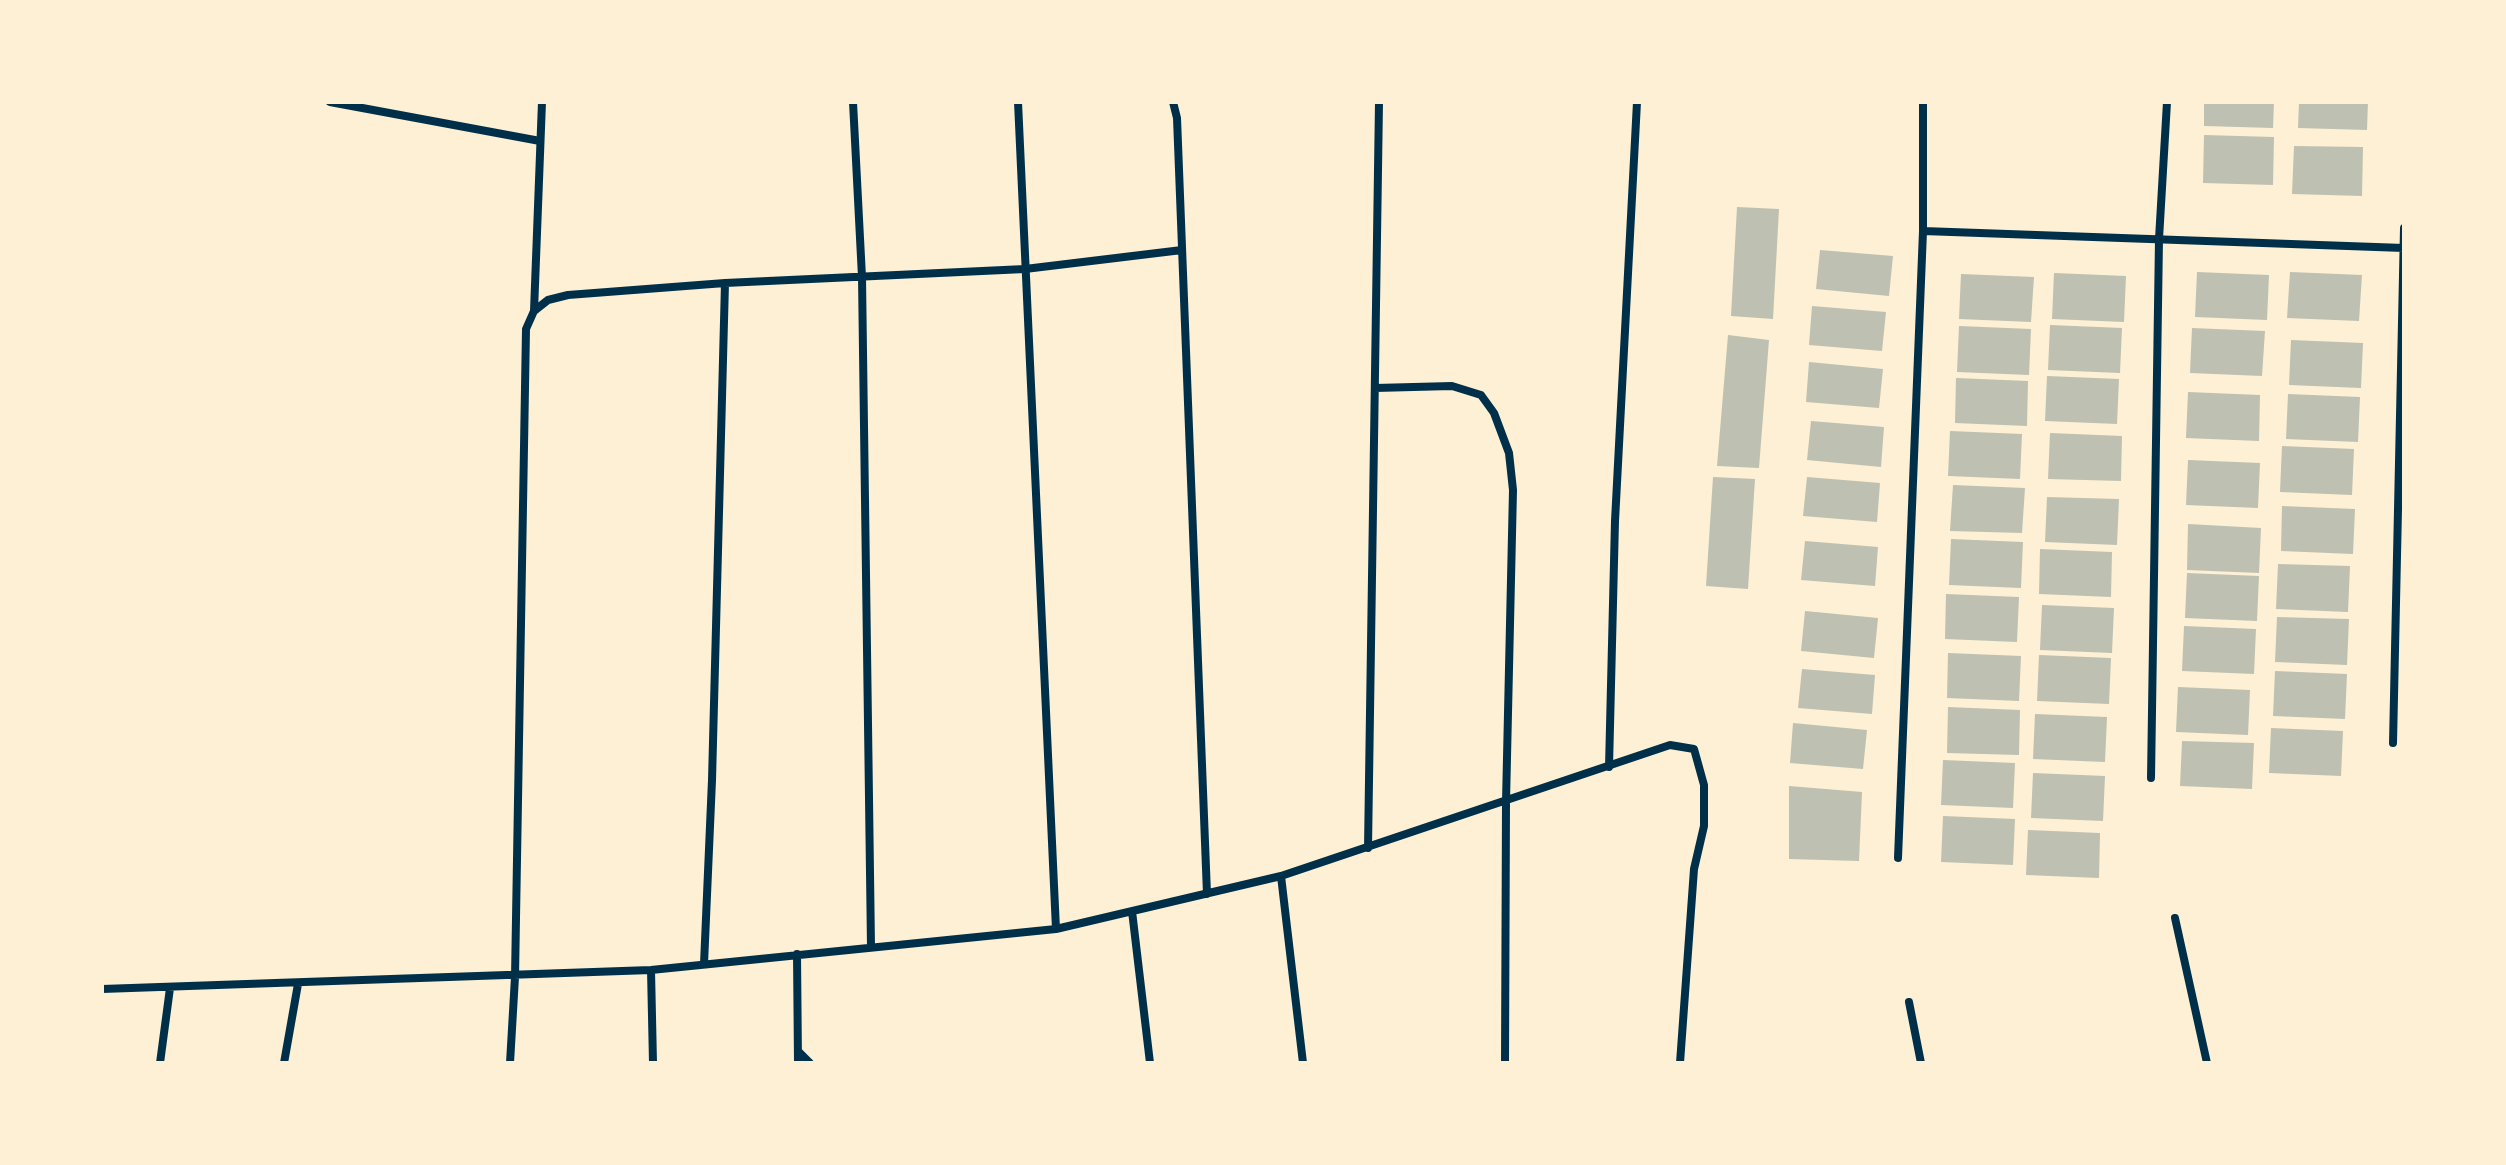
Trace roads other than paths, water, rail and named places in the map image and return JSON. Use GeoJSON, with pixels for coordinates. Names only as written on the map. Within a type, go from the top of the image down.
{"type":"FeatureCollection","features":[{"type":"Feature","properties":{"kind":"street"},"geometry":{"type":"LineString","coordinates":[[330,102],[540,141]]}},
{"type":"Feature","properties":{"kind":"street"},"geometry":{"type":"LineString","coordinates":[[510,1063],[515,977],[526,329],[534,311],[542,102]]}},
{"type":"Feature","properties":{"kind":"street"},"geometry":{"type":"LineString","coordinates":[[853,102],[862,277],[871,947]]}},
{"type":"Feature","properties":{"kind":"street"},"geometry":{"type":"LineString","coordinates":[[1018,102],[1056,929]]}},
{"type":"Feature","properties":{"kind":"street"},"geometry":{"type":"LineString","coordinates":[[1173,102],[1177,118],[1207,894]]}},
{"type":"Feature","properties":{"kind":"street"},"geometry":{"type":"LineString","coordinates":[[1368,848],[1379,102]]}},
{"type":"Feature","properties":{"kind":"street"},"geometry":{"type":"LineString","coordinates":[[1609,767],[1615,521],[1637,102]]}},
{"type":"Feature","properties":{"kind":"street"},"geometry":{"type":"LineString","coordinates":[[1898,858],[1923,231],[1923,102]]}},
{"type":"Feature","properties":{"kind":"street"},"geometry":{"type":"LineString","coordinates":[[2151,778],[2159,239],[2167,102]]}},
{"type":"Feature","properties":{"kind":"street"},"geometry":{"type":"LineString","coordinates":[[2393,743],[2404,228]]}},
{"type":"Feature","properties":{"kind":"street"},"geometry":{"type":"LineString","coordinates":[[1923,231],[2403,248]]}},
{"type":"Feature","properties":{"kind":"street"},"geometry":{"type":"LineString","coordinates":[[534,311],[548,300],[568,295],[725,283],[1025,269],[1182,250]]}},
{"type":"Feature","properties":{"kind":"street"},"geometry":{"type":"LineString","coordinates":[[704,964],[725,283]]}},
{"type":"Feature","properties":{"kind":"street"},"geometry":{"type":"LineString","coordinates":[[1375,388],[1452,386],[1481,395],[1494,413],[1509,453],[1513,490],[1506,802],[1505,1063]]}},
{"type":"Feature","properties":{"kind":"street"},"geometry":{"type":"LineString","coordinates":[[102,989],[651,970],[1056,929],[1281,876],[1670,745],[1694,749],[1704,785],[1704,826],[1694,869],[1680,1063]]}},
{"type":"Feature","properties":{"kind":"street"},"geometry":{"type":"LineString","coordinates":[[1281,876],[1303,1063]]}},
{"type":"Feature","properties":{"kind":"street"},"geometry":{"type":"LineString","coordinates":[[1132,911],[1150,1063]]}},
{"type":"Feature","properties":{"kind":"street"},"geometry":{"type":"LineString","coordinates":[[2175,918],[2207,1063]]}},
{"type":"Feature","properties":{"kind":"street"},"geometry":{"type":"LineString","coordinates":[[797,954],[798,1063]]}},
{"type":"Feature","properties":{"kind":"street"},"geometry":{"type":"LineString","coordinates":[[651,970],[653,1063]]}},
{"type":"Feature","properties":{"kind":"street"},"geometry":{"type":"LineString","coordinates":[[284,1063],[298,984]]}},
{"type":"Feature","properties":{"kind":"street"},"geometry":{"type":"LineString","coordinates":[[160,1063],[170,988]]}},
{"type":"Feature","properties":{"kind":"street"},"geometry":{"type":"LineString","coordinates":[[1909,1002],[1921,1063]]}},
{"type":"Feature","properties":{"kind":"street"},"geometry":{"type":"LineString","coordinates":[[798,1051],[810,1063]]}}]}
